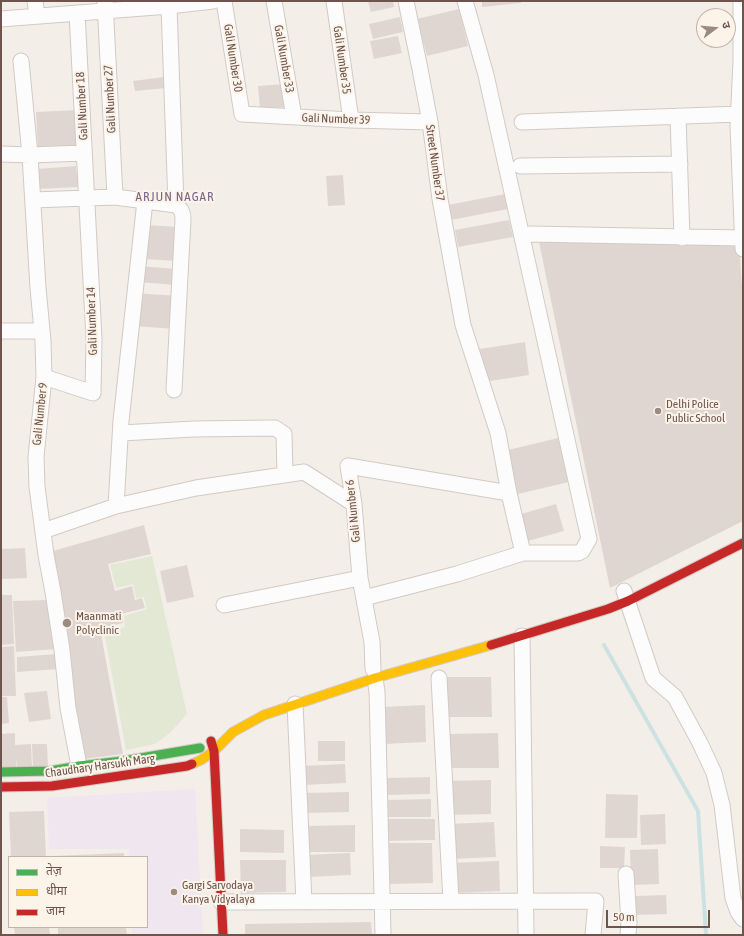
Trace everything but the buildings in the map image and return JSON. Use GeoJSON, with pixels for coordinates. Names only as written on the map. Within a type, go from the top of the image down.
{"type":"FeatureCollection","features":[{"type":"Feature","properties":{"kind":"street"},"geometry":{"type":"LineString","coordinates":[[35,1],[37,16]]}},
{"type":"Feature","properties":{"kind":"street"},"geometry":{"type":"LineString","coordinates":[[1,19],[77,13],[105,6],[169,6],[193,2],[213,1]]}},
{"type":"Feature","properties":{"kind":"street","name":"Gali Number 30"},"geometry":{"type":"LineString","coordinates":[[224,1],[242,114]]}},
{"type":"Feature","properties":{"kind":"street","name":"Gali Number 33"},"geometry":{"type":"LineString","coordinates":[[274,1],[294,117]]}},
{"type":"Feature","properties":{"kind":"street","name":"Gali Number 35"},"geometry":{"type":"LineString","coordinates":[[334,1],[351,120]]}},
{"type":"Feature","properties":{"kind":"street","name":"Street Number 37"},"geometry":{"type":"LineString","coordinates":[[406,1],[430,122],[440,200],[463,325],[498,433],[509,493],[523,553]]}},
{"type":"Feature","properties":{"kind":"street"},"geometry":{"type":"LineString","coordinates":[[364,598],[457,574],[523,553],[578,553],[582,551],[589,540],[486,74],[465,1]]}},
{"type":"Feature","properties":{"kind":"street"},"geometry":{"type":"LineString","coordinates":[[741,1],[742,62],[739,114],[743,249]]}},
{"type":"Feature","properties":{"kind":"street","name":"Gali Number 27"},"geometry":{"type":"LineString","coordinates":[[105,6],[115,197]]}},
{"type":"Feature","properties":{"kind":"street"},"geometry":{"type":"LineString","coordinates":[[169,6],[176,205],[183,214],[174,390]]}},
{"type":"Feature","properties":{"kind":"street","name":"Gali Number 18"},"geometry":{"type":"LineString","coordinates":[[77,13],[87,198]]}},
{"type":"Feature","properties":{"kind":"street","name":"Gali Number 9"},"geometry":{"type":"LineString","coordinates":[[21,61],[30,155],[44,377],[36,457],[37,487],[46,555],[54,592],[68,708],[79,766]]}},
{"type":"Feature","properties":{"kind":"street","name":"Gali Number 39"},"geometry":{"type":"LineString","coordinates":[[242,114],[351,120],[430,122]]}},
{"type":"Feature","properties":{"kind":"street"},"geometry":{"type":"LineString","coordinates":[[522,122],[739,114]]}},
{"type":"Feature","properties":{"kind":"street"},"geometry":{"type":"LineString","coordinates":[[678,116],[682,238]]}},
{"type":"Feature","properties":{"kind":"street"},"geometry":{"type":"LineString","coordinates":[[1,154],[30,155],[84,153]]}},
{"type":"Feature","properties":{"kind":"street"},"geometry":{"type":"LineString","coordinates":[[520,166],[680,164]]}},
{"type":"Feature","properties":{"kind":"street"},"geometry":{"type":"LineString","coordinates":[[33,200],[115,197],[176,205]]}},
{"type":"Feature","properties":{"kind":"street","name":"Gali Number 14"},"geometry":{"type":"LineString","coordinates":[[44,377],[93,393],[94,339],[87,198]]}},
{"type":"Feature","properties":{"kind":"street"},"geometry":{"type":"LineString","coordinates":[[116,506],[121,433],[145,201]]}},
{"type":"Feature","properties":{"kind":"street"},"geometry":{"type":"LineString","coordinates":[[530,234],[742,238]]}},
{"type":"Feature","properties":{"kind":"street"},"geometry":{"type":"LineString","coordinates":[[1,331],[42,331]]}},
{"type":"Feature","properties":{"kind":"street"},"geometry":{"type":"LineString","coordinates":[[121,433],[194,429],[275,428],[284,434],[285,474]]}},
{"type":"Feature","properties":{"kind":"street","name":"Gali Number 6"},"geometry":{"type":"LineString","coordinates":[[383,935],[377,692],[372,642],[360,578],[354,504],[348,466],[509,493]]}},
{"type":"Feature","properties":{"kind":"street"},"geometry":{"type":"LineString","coordinates":[[43,531],[116,506],[196,488],[304,472],[354,504]]}},
{"type":"Feature","properties":{"kind":"street","name":"Chaudhary Harsukh Marg"},"geometry":{"type":"LineString","coordinates":[[1,787],[52,786],[202,764],[233,732],[264,714],[295,704],[374,671],[522,636],[601,611],[625,593],[743,543]]}},
{"type":"Feature","properties":{"kind":"street"},"geometry":{"type":"LineString","coordinates":[[224,605],[360,578]]}},
{"type":"Feature","properties":{"kind":"street"},"geometry":{"type":"LineString","coordinates":[[625,593],[653,678],[675,697],[700,742],[714,773],[722,804],[734,898],[738,912],[743,919]]}},
{"type":"Feature","properties":{"kind":"street"},"geometry":{"type":"LineString","coordinates":[[522,636],[526,935]]}},
{"type":"Feature","properties":{"kind":"street"},"geometry":{"type":"LineString","coordinates":[[440,678],[451,902]]}},
{"type":"Feature","properties":{"kind":"street"},"geometry":{"type":"LineString","coordinates":[[295,704],[304,902]]}},
{"type":"Feature","properties":{"kind":"street"},"geometry":{"type":"LineString","coordinates":[[202,764],[200,748],[214,736],[223,935]]}},
{"type":"Feature","properties":{"kind":"street","name":"Chaudhary Harsukh Marg"},"geometry":{"type":"LineString","coordinates":[[1,772],[50,771],[200,748]]}},
{"type":"Feature","properties":{"kind":"street"},"geometry":{"type":"LineString","coordinates":[[626,874],[629,923],[628,935]]}},
{"type":"Feature","properties":{"kind":"street"},"geometry":{"type":"LineString","coordinates":[[221,902],[596,901],[593,935]]}},
{"type":"Feature","properties":{"kind":"shaded area","name":"Gargi Sarvodaya Kanya Vidyalaya"},"geometry":{"type":"Polygon","coordinates":[[[195,789],[203,935],[132,935],[132,928],[148,928],[148,856],[129,856],[129,849],[49,849],[47,798],[195,789]]]}},
{"type":"Feature","properties":{"kind":"green space"},"geometry":{"type":"Polygon","coordinates":[[[152,556],[187,714],[170,733],[155,744],[126,750],[104,632],[125,627],[124,616],[147,609],[144,597],[136,598],[133,584],[116,588],[110,565],[152,556]]]}},
{"type":"Feature","properties":{"kind":"waterway"},"geometry":{"type":"LineString","coordinates":[[604,645],[698,811],[706,935]]}},
{"type":"Feature","properties":{"kind":"traffic: fast"},"geometry":{"type":"LineString","coordinates":[[1,772],[50,771],[200,748]]}},
{"type":"Feature","properties":{"kind":"traffic: slow"},"geometry":{"type":"LineString","coordinates":[[192,764],[214,751],[233,732],[264,715],[375,678],[491,645]]}},
{"type":"Feature","properties":{"kind":"traffic: jam"},"geometry":{"type":"LineString","coordinates":[[491,645],[608,609],[628,601],[743,543]]}},
{"type":"Feature","properties":{"kind":"traffic: jam"},"geometry":{"type":"LineString","coordinates":[[211,741],[214,751],[223,935]]}},
{"type":"Feature","properties":{"kind":"traffic: jam"},"geometry":{"type":"LineString","coordinates":[[1,787],[52,786],[192,764]]}},
{"type":"Feature","properties":{"kind":"place","name":"Delhi Police Public School"},"geometry":{"type":"Point","coordinates":[658,411]}},
{"type":"Feature","properties":{"kind":"place","name":"Maanmati Polyclinic"},"geometry":{"type":"Point","coordinates":[67,623]}},
{"type":"Feature","properties":{"kind":"place","name":"Gargi Sarvodaya Kanya Vidyalaya"},"geometry":{"type":"Point","coordinates":[174,892]}},
{"type":"Feature","properties":{"kind":"district","name":"ARJUN NAGAR"},"geometry":{"type":"Point","coordinates":[175,197]}}]}
